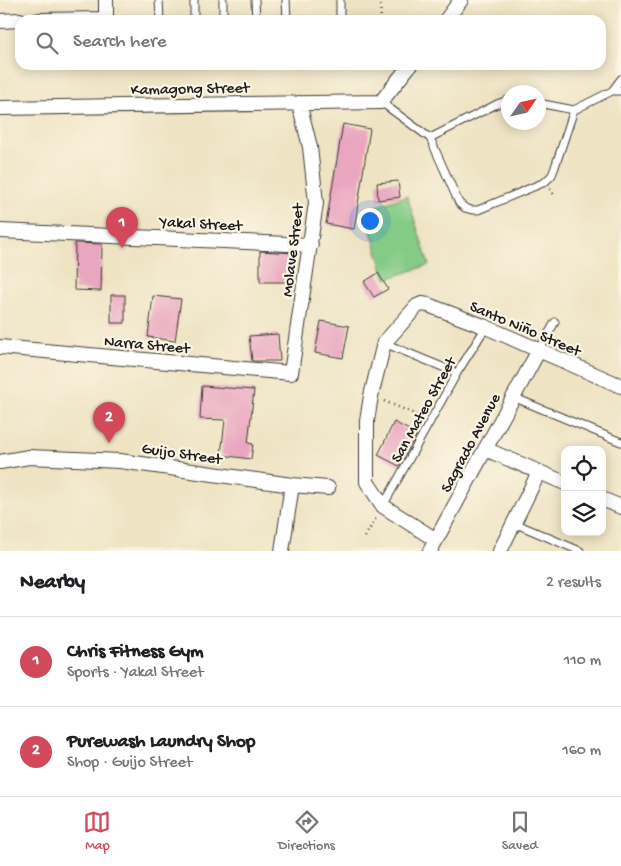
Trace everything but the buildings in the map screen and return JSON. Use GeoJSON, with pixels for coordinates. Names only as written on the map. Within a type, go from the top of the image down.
{"type":"FeatureCollection","features":[{"type":"Feature","properties":{"kind":"street"},"geometry":{"type":"LineString","coordinates":[[106,0],[106,15]]}},
{"type":"Feature","properties":{"kind":"street"},"geometry":{"type":"LineString","coordinates":[[450,15],[461,0]]}},
{"type":"Feature","properties":{"kind":"street"},"geometry":{"type":"LineString","coordinates":[[0,21],[15,20]]}},
{"type":"Feature","properties":{"kind":"street"},"geometry":{"type":"LineString","coordinates":[[381,102],[406,70]]}},
{"type":"Feature","properties":{"kind":"street","name":"Kamagong Street"},"geometry":{"type":"LineString","coordinates":[[0,108],[381,102]]}},
{"type":"Feature","properties":{"kind":"street","name":"Molave Street"},"geometry":{"type":"LineString","coordinates":[[290,373],[316,203],[310,147],[299,103]]}},
{"type":"Feature","properties":{"kind":"street","name":"Yakal Street"},"geometry":{"type":"LineString","coordinates":[[0,231],[311,245]]}},
{"type":"Feature","properties":{"kind":"street","name":"Santo Niño Street"},"geometry":{"type":"LineString","coordinates":[[384,343],[417,306],[422,304],[428,305],[486,327],[621,386]]}},
{"type":"Feature","properties":{"kind":"street"},"geometry":{"type":"LineString","coordinates":[[384,343],[371,396],[368,421],[367,482],[383,506],[433,546]]}},
{"type":"Feature","properties":{"kind":"street","name":"Narra Street"},"geometry":{"type":"LineString","coordinates":[[0,347],[290,373]]}},
{"type":"Feature","properties":{"kind":"street","name":"Sagrado Avenue"},"geometry":{"type":"LineString","coordinates":[[433,546],[538,350]]}},
{"type":"Feature","properties":{"kind":"street"},"geometry":{"type":"LineString","coordinates":[[485,449],[561,481]]}},
{"type":"Feature","properties":{"kind":"street","name":"Guijo Street"},"geometry":{"type":"LineString","coordinates":[[0,462],[29,457],[120,461],[292,485],[328,488]]}},
{"type":"Feature","properties":{"kind":"street"},"geometry":{"type":"LineString","coordinates":[[500,551],[539,472]]}},
{"type":"Feature","properties":{"kind":"street"},"geometry":{"type":"LineString","coordinates":[[282,551],[292,485]]}},
{"type":"Feature","properties":{"kind":"street"},"geometry":{"type":"LineString","coordinates":[[606,501],[621,507]]}},
{"type":"Feature","properties":{"kind":"lane"},"geometry":{"type":"LineString","coordinates":[[159,0],[160,15]]}},
{"type":"Feature","properties":{"kind":"lane"},"geometry":{"type":"LineString","coordinates":[[194,0],[194,15]]}},
{"type":"Feature","properties":{"kind":"lane"},"geometry":{"type":"LineString","coordinates":[[223,0],[223,15]]}},
{"type":"Feature","properties":{"kind":"lane"},"geometry":{"type":"LineString","coordinates":[[255,0],[256,15]]}},
{"type":"Feature","properties":{"kind":"lane"},"geometry":{"type":"LineString","coordinates":[[286,0],[287,15]]}},
{"type":"Feature","properties":{"kind":"lane"},"geometry":{"type":"LineString","coordinates":[[340,0],[340,15]]}},
{"type":"Feature","properties":{"kind":"lane"},"geometry":{"type":"LineString","coordinates":[[612,91],[621,79]]}},
{"type":"Feature","properties":{"kind":"lane"},"geometry":{"type":"LineString","coordinates":[[546,105],[574,110],[612,91],[621,91]]}},
{"type":"Feature","properties":{"kind":"lane"},"geometry":{"type":"LineString","coordinates":[[381,102],[430,138],[459,203],[465,208],[472,210],[478,210],[545,182],[556,167],[574,110]]}},
{"type":"Feature","properties":{"kind":"lane"},"geometry":{"type":"LineString","coordinates":[[430,138],[501,103]]}},
{"type":"Feature","properties":{"kind":"lane"},"geometry":{"type":"LineString","coordinates":[[538,350],[555,322]]}},
{"type":"Feature","properties":{"kind":"lane","name":"San Mateo Street"},"geometry":{"type":"LineString","coordinates":[[383,506],[457,374],[486,327]]}},
{"type":"Feature","properties":{"kind":"lane"},"geometry":{"type":"LineString","coordinates":[[384,343],[457,374]]}},
{"type":"Feature","properties":{"kind":"lane"},"geometry":{"type":"LineString","coordinates":[[513,397],[621,442]]}},
{"type":"Feature","properties":{"kind":"lane"},"geometry":{"type":"LineString","coordinates":[[514,523],[580,551]]}},
{"type":"Feature","properties":{"kind":"path"},"geometry":{"type":"LineString","coordinates":[[380,0],[381,15]]}},
{"type":"Feature","properties":{"kind":"path"},"geometry":{"type":"LineString","coordinates":[[371,396],[431,421]]}},
{"type":"Feature","properties":{"kind":"path"},"geometry":{"type":"LineString","coordinates":[[365,537],[383,506]]}},
{"type":"Feature","properties":{"kind":"green space"},"geometry":{"type":"Polygon","coordinates":[[[407,196],[429,265],[386,279],[364,210],[407,196]]]}},
{"type":"Feature","properties":{"kind":"place","name":"Chris Fitness Gym"},"geometry":{"type":"Point","coordinates":[122,248]}},
{"type":"Feature","properties":{"kind":"place","name":"Purewash Laundry Shop"},"geometry":{"type":"Point","coordinates":[109,443]}}]}
